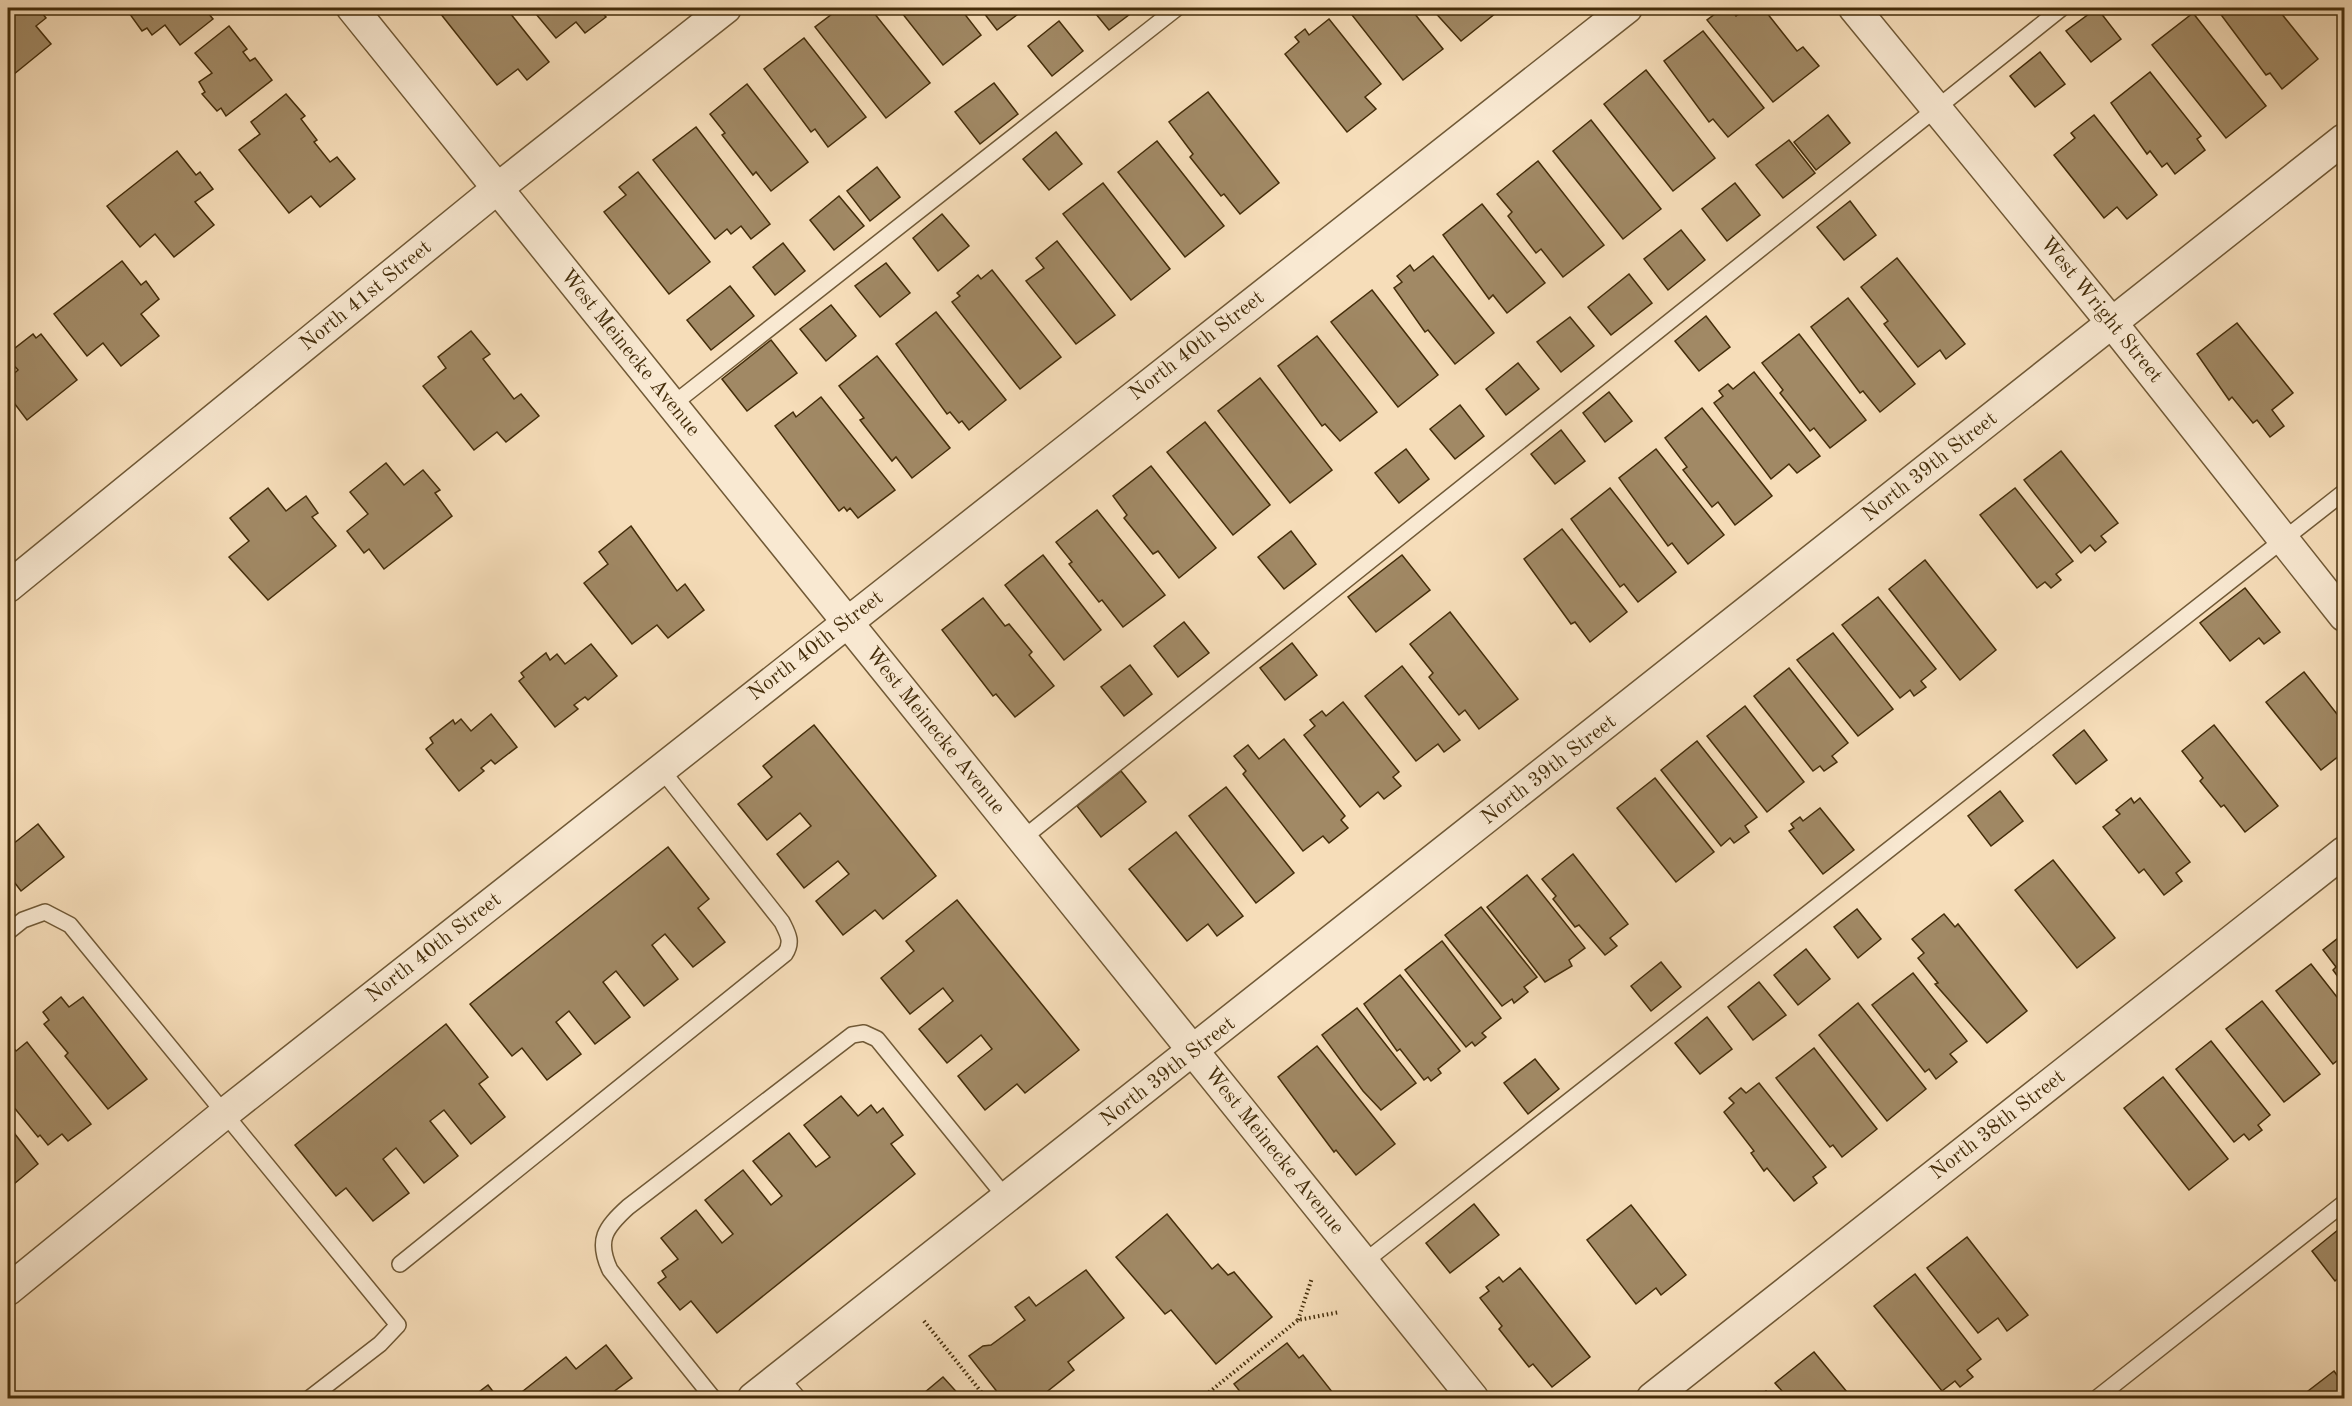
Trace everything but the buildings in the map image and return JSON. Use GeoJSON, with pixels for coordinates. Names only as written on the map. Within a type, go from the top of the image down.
{"type":"FeatureCollection","features":[{"type":"Feature","properties":{"kind":"street","name":"West Meinecke Avenue"},"geometry":{"type":"LineString","coordinates":[[352,8],[1473,1398]]}},
{"type":"Feature","properties":{"kind":"street","name":"North 41st Street"},"geometry":{"type":"LineString","coordinates":[[8,587],[498,188],[726,8]]}},
{"type":"Feature","properties":{"kind":"street","name":"North 40th Street"},"geometry":{"type":"LineString","coordinates":[[8,1290],[224,1114],[1627,8]]}},
{"type":"Feature","properties":{"kind":"street","name":"West Wright Street"},"geometry":{"type":"LineString","coordinates":[[1854,8],[2112,323],[2344,616]]}},
{"type":"Feature","properties":{"kind":"street","name":"North 39th Street"},"geometry":{"type":"LineString","coordinates":[[753,1398],[789,1388],[1007,1199],[2344,139]]}},
{"type":"Feature","properties":{"kind":"street","name":"North 38th Street"},"geometry":{"type":"LineString","coordinates":[[1652,1398],[2344,852]]}},
{"type":"Feature","properties":{"kind":"lane"},"geometry":{"type":"LineString","coordinates":[[672,405],[1177,8]]}},
{"type":"Feature","properties":{"kind":"lane"},"geometry":{"type":"LineString","coordinates":[[1022,839],[2062,8]]}},
{"type":"Feature","properties":{"kind":"lane"},"geometry":{"type":"LineString","coordinates":[[1364,1262],[2344,492]]}},
{"type":"Feature","properties":{"kind":"lane"},"geometry":{"type":"LineString","coordinates":[[400,1264],[785,954],[790,947],[790,936],[782,922],[661,769]]}},
{"type":"Feature","properties":{"kind":"lane"},"geometry":{"type":"LineString","coordinates":[[8,932],[23,920],[45,912],[70,925],[398,1326],[380,1344],[310,1398]]}},
{"type":"Feature","properties":{"kind":"lane"},"geometry":{"type":"LineString","coordinates":[[713,1398],[610,1270],[603,1255],[601,1243],[614,1220],[628,1207],[852,1035],[864,1033],[877,1039],[1007,1199]]}},
{"type":"Feature","properties":{"kind":"lane"},"geometry":{"type":"LineString","coordinates":[[2097,1398],[2344,1203]]}},
{"type":"Feature","properties":{"kind":"path"},"geometry":{"type":"LineString","coordinates":[[1298,1320],[1312,1278]]}},
{"type":"Feature","properties":{"kind":"path"},"geometry":{"type":"LineString","coordinates":[[1202,1398],[1298,1320],[1340,1312]]}},
{"type":"Feature","properties":{"kind":"path"},"geometry":{"type":"LineString","coordinates":[[924,1322],[986,1398]]}}]}
